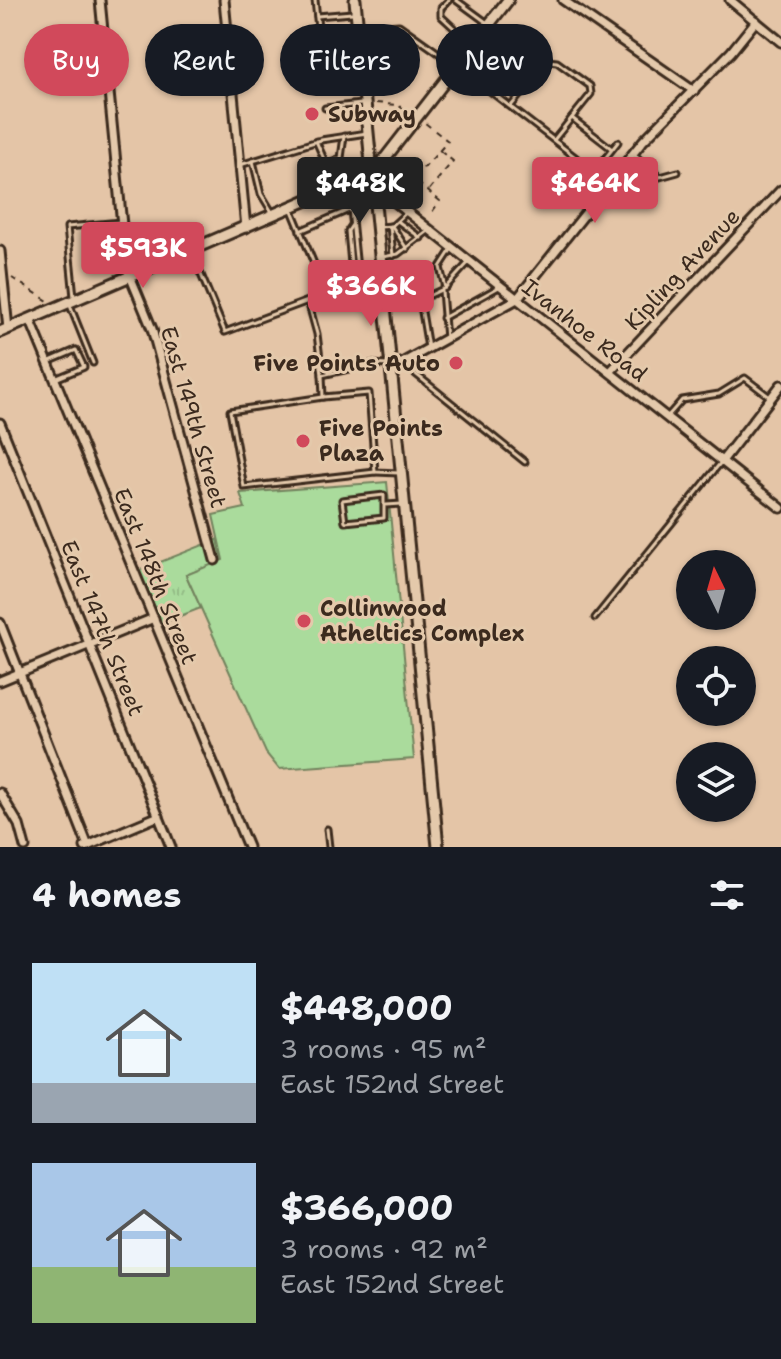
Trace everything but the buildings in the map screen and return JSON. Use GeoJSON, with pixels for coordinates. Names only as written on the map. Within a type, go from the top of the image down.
{"type":"FeatureCollection","features":[{"type":"Feature","properties":{"kind":"street","name":"East 149th Street"},"geometry":{"type":"LineString","coordinates":[[100,0],[126,266],[152,329],[215,560]]}},
{"type":"Feature","properties":{"kind":"street"},"geometry":{"type":"LineString","coordinates":[[224,0],[246,228]]}},
{"type":"Feature","properties":{"kind":"street"},"geometry":{"type":"LineString","coordinates":[[355,0],[357,24]]}},
{"type":"Feature","properties":{"kind":"street"},"geometry":{"type":"LineString","coordinates":[[563,0],[575,5],[694,91]]}},
{"type":"Feature","properties":{"kind":"street"},"geometry":{"type":"LineString","coordinates":[[730,0],[781,42]]}},
{"type":"Feature","properties":{"kind":"street"},"geometry":{"type":"LineString","coordinates":[[489,24],[502,2]]}},
{"type":"Feature","properties":{"kind":"street"},"geometry":{"type":"LineString","coordinates":[[391,365],[402,363],[517,299],[633,154],[756,21]]}},
{"type":"Feature","properties":{"kind":"street"},"geometry":{"type":"LineString","coordinates":[[0,251],[4,331],[336,187],[372,175],[436,92]]}},
{"type":"Feature","properties":{"kind":"street"},"geometry":{"type":"LineString","coordinates":[[368,96],[367,133],[438,847]]}},
{"type":"Feature","properties":{"kind":"street","name":"Ivanhoe Road"},"geometry":{"type":"LineString","coordinates":[[372,175],[407,212],[781,508]]}},
{"type":"Feature","properties":{"kind":"street","name":"Kipling Avenue"},"geometry":{"type":"LineString","coordinates":[[610,372],[781,190]]}},
{"type":"Feature","properties":{"kind":"street","name":"East 148th Street"},"geometry":{"type":"LineString","coordinates":[[30,319],[248,847]]}},
{"type":"Feature","properties":{"kind":"street"},"geometry":{"type":"LineString","coordinates":[[722,461],[781,385]]}},
{"type":"Feature","properties":{"kind":"street","name":"East 147th Street"},"geometry":{"type":"LineString","coordinates":[[0,423],[171,847]]}},
{"type":"Feature","properties":{"kind":"street"},"geometry":{"type":"LineString","coordinates":[[0,681],[154,618]]}},
{"type":"Feature","properties":{"kind":"street"},"geometry":{"type":"LineString","coordinates":[[0,623],[87,846],[159,816]]}},
{"type":"Feature","properties":{"kind":"street"},"geometry":{"type":"LineString","coordinates":[[0,793],[19,825],[25,847]]}},
{"type":"Feature","properties":{"kind":"lane"},"geometry":{"type":"LineString","coordinates":[[315,0],[318,24]]}},
{"type":"Feature","properties":{"kind":"lane"},"geometry":{"type":"LineString","coordinates":[[449,0],[441,8],[441,16],[450,24]]}},
{"type":"Feature","properties":{"kind":"lane"},"geometry":{"type":"LineString","coordinates":[[456,0],[489,24]]}},
{"type":"Feature","properties":{"kind":"lane"},"geometry":{"type":"LineString","coordinates":[[317,16],[356,12]]}},
{"type":"Feature","properties":{"kind":"lane"},"geometry":{"type":"LineString","coordinates":[[511,106],[544,64],[552,61],[590,86],[591,94],[554,140]]}},
{"type":"Feature","properties":{"kind":"lane"},"geometry":{"type":"LineString","coordinates":[[498,96],[609,183]]}},
{"type":"Feature","properties":{"kind":"lane"},"geometry":{"type":"LineString","coordinates":[[325,108],[370,104]]}},
{"type":"Feature","properties":{"kind":"lane"},"geometry":{"type":"LineString","coordinates":[[572,118],[612,149]]}},
{"type":"Feature","properties":{"kind":"lane"},"geometry":{"type":"LineString","coordinates":[[240,165],[316,141],[367,133]]}},
{"type":"Feature","properties":{"kind":"lane"},"geometry":{"type":"LineString","coordinates":[[326,164],[341,158],[344,136]]}},
{"type":"Feature","properties":{"kind":"lane"},"geometry":{"type":"LineString","coordinates":[[316,141],[336,187]]}},
{"type":"Feature","properties":{"kind":"lane"},"geometry":{"type":"LineString","coordinates":[[595,171],[618,142]]}},
{"type":"Feature","properties":{"kind":"lane"},"geometry":{"type":"LineString","coordinates":[[633,154],[660,177],[678,172]]}},
{"type":"Feature","properties":{"kind":"lane"},"geometry":{"type":"LineString","coordinates":[[253,161],[261,194],[273,216]]}},
{"type":"Feature","properties":{"kind":"lane"},"geometry":{"type":"LineString","coordinates":[[291,208],[324,288],[333,293],[384,287]]}},
{"type":"Feature","properties":{"kind":"lane"},"geometry":{"type":"LineString","coordinates":[[300,231],[351,209],[359,290]]}},
{"type":"Feature","properties":{"kind":"lane"},"geometry":{"type":"LineString","coordinates":[[377,227],[399,222],[407,212]]}},
{"type":"Feature","properties":{"kind":"lane"},"geometry":{"type":"LineString","coordinates":[[93,363],[71,302],[67,227],[121,222]]}},
{"type":"Feature","properties":{"kind":"lane"},"geometry":{"type":"LineString","coordinates":[[399,222],[421,238]]}},
{"type":"Feature","properties":{"kind":"lane"},"geometry":{"type":"LineString","coordinates":[[352,275],[348,231],[353,224]]}},
{"type":"Feature","properties":{"kind":"lane"},"geometry":{"type":"LineString","coordinates":[[391,226],[407,249]]}},
{"type":"Feature","properties":{"kind":"lane"},"geometry":{"type":"LineString","coordinates":[[391,226],[393,256]]}},
{"type":"Feature","properties":{"kind":"lane"},"geometry":{"type":"LineString","coordinates":[[379,258],[407,249],[429,229]]}},
{"type":"Feature","properties":{"kind":"lane"},"geometry":{"type":"LineString","coordinates":[[446,339],[440,267],[453,248]]}},
{"type":"Feature","properties":{"kind":"lane"},"geometry":{"type":"LineString","coordinates":[[191,251],[225,332],[308,301],[317,334],[323,397]]}},
{"type":"Feature","properties":{"kind":"lane"},"geometry":{"type":"LineString","coordinates":[[428,348],[420,300],[443,289],[469,262]]}},
{"type":"Feature","properties":{"kind":"lane"},"geometry":{"type":"LineString","coordinates":[[316,269],[343,281],[352,275]]}},
{"type":"Feature","properties":{"kind":"lane"},"geometry":{"type":"LineString","coordinates":[[319,278],[338,286],[352,275]]}},
{"type":"Feature","properties":{"kind":"lane"},"geometry":{"type":"LineString","coordinates":[[443,318],[500,286]]}},
{"type":"Feature","properties":{"kind":"lane"},"geometry":{"type":"LineString","coordinates":[[48,362],[87,346]]}},
{"type":"Feature","properties":{"kind":"lane"},"geometry":{"type":"LineString","coordinates":[[55,379],[84,367],[76,350]]}},
{"type":"Feature","properties":{"kind":"lane"},"geometry":{"type":"LineString","coordinates":[[402,363],[525,462]]}},
{"type":"Feature","properties":{"kind":"lane"},"geometry":{"type":"LineString","coordinates":[[322,375],[371,364],[391,365]]}},
{"type":"Feature","properties":{"kind":"lane"},"geometry":{"type":"LineString","coordinates":[[666,417],[682,400],[719,394],[745,378],[771,398]]}},
{"type":"Feature","properties":{"kind":"lane"},"geometry":{"type":"LineString","coordinates":[[375,472],[369,393],[230,411],[244,487],[375,472],[403,473]]}},
{"type":"Feature","properties":{"kind":"lane"},"geometry":{"type":"LineString","coordinates":[[595,618],[722,461]]}},
{"type":"Feature","properties":{"kind":"lane"},"geometry":{"type":"LineString","coordinates":[[384,495],[386,505],[384,518],[345,522],[342,500],[384,495]]}},
{"type":"Feature","properties":{"kind":"lane"},"geometry":{"type":"LineString","coordinates":[[386,505],[405,503]]}},
{"type":"Feature","properties":{"kind":"lane"},"geometry":{"type":"LineString","coordinates":[[327,829],[329,847]]}},
{"type":"Feature","properties":{"kind":"path"},"geometry":{"type":"LineString","coordinates":[[370,104],[397,105],[408,111]]}},
{"type":"Feature","properties":{"kind":"path"},"geometry":{"type":"LineString","coordinates":[[388,178],[407,175],[425,167],[448,141],[424,123]]}},
{"type":"Feature","properties":{"kind":"path"},"geometry":{"type":"LineString","coordinates":[[428,191],[453,161],[440,151]]}},
{"type":"Feature","properties":{"kind":"path"},"geometry":{"type":"LineString","coordinates":[[407,175],[440,201],[429,216]]}},
{"type":"Feature","properties":{"kind":"path"},"geometry":{"type":"LineString","coordinates":[[12,278],[48,301]]}},
{"type":"Feature","properties":{"kind":"green space","name":"Collinwood Atheltics Complex"},"geometry":{"type":"Polygon","coordinates":[[[387,482],[414,759],[279,769],[266,753],[186,575],[223,560],[213,515],[245,508],[240,493],[387,482]]]}},
{"type":"Feature","properties":{"kind":"green space"},"geometry":{"type":"Polygon","coordinates":[[[218,539],[223,561],[186,575],[201,608],[157,625],[135,572],[218,539]]]}},
{"type":"Feature","properties":{"kind":"place","name":"Subway"},"geometry":{"type":"Point","coordinates":[312,114]}},
{"type":"Feature","properties":{"kind":"place","name":"Five Points Auto"},"geometry":{"type":"Point","coordinates":[456,363]}},
{"type":"Feature","properties":{"kind":"place","name":"Five Points Plaza"},"geometry":{"type":"Point","coordinates":[303,441]}},
{"type":"Feature","properties":{"kind":"place","name":"Collinwood Atheltics Complex"},"geometry":{"type":"Point","coordinates":[304,621]}}]}
